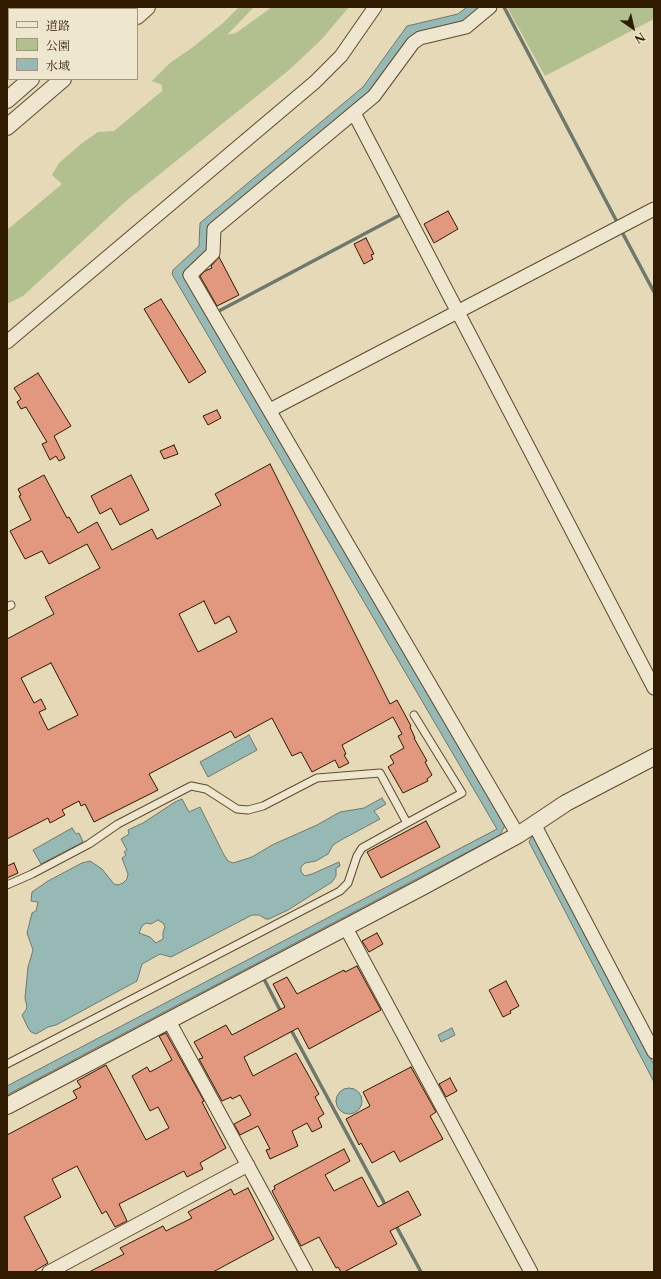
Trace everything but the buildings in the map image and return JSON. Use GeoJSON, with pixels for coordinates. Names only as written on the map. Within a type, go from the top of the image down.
{"type":"FeatureCollection","features":[{"type":"Feature","properties":{"kind":"street"},"geometry":{"type":"LineString","coordinates":[[138,15],[147,7]]}},
{"type":"Feature","properties":{"kind":"street"},"geometry":{"type":"LineString","coordinates":[[7,342],[315,82],[341,56],[375,7]]}},
{"type":"Feature","properties":{"kind":"street"},"geometry":{"type":"LineString","coordinates":[[490,7],[466,27],[420,38],[413,43],[374,96],[214,229],[214,252],[190,275],[518,835]]}},
{"type":"Feature","properties":{"kind":"street"},"geometry":{"type":"LineString","coordinates":[[7,100],[30,80]]}},
{"type":"Feature","properties":{"kind":"street"},"geometry":{"type":"LineString","coordinates":[[7,127],[62,80]]}},
{"type":"Feature","properties":{"kind":"street"},"geometry":{"type":"LineString","coordinates":[[354,113],[654,688]]}},
{"type":"Feature","properties":{"kind":"street"},"geometry":{"type":"LineString","coordinates":[[270,410],[654,209]]}},
{"type":"Feature","properties":{"kind":"street"},"geometry":{"type":"LineString","coordinates":[[7,1106],[346,928],[518,835],[566,803],[654,757]]}},
{"type":"Feature","properties":{"kind":"street"},"geometry":{"type":"LineString","coordinates":[[534,824],[654,1052]]}},
{"type":"Feature","properties":{"kind":"street"},"geometry":{"type":"LineString","coordinates":[[346,928],[531,1272]]}},
{"type":"Feature","properties":{"kind":"street"},"geometry":{"type":"LineString","coordinates":[[169,1021],[306,1272]]}},
{"type":"Feature","properties":{"kind":"street"},"geometry":{"type":"LineString","coordinates":[[49,1272],[248,1165]]}},
{"type":"Feature","properties":{"kind":"lane"},"geometry":{"type":"LineString","coordinates":[[7,1064],[340,891],[348,883],[357,856],[362,848],[462,793],[414,714]]}},
{"type":"Feature","properties":{"kind":"lane"},"geometry":{"type":"LineString","coordinates":[[7,885],[32,874],[89,844],[118,824],[191,786],[206,789],[237,809],[248,810],[262,806],[317,778],[380,773],[407,823]]}},
{"type":"Feature","properties":{"kind":"green space"},"geometry":{"type":"Polygon","coordinates":[[[239,7],[254,7],[227,35],[236,33],[272,7],[349,7],[321,40],[288,71],[125,202],[23,296],[7,304],[7,230],[62,184],[52,175],[59,163],[98,132],[114,131],[162,91],[162,85],[152,81],[170,63],[223,23],[239,7]]]}},
{"type":"Feature","properties":{"kind":"green space"},"geometry":{"type":"Polygon","coordinates":[[[507,7],[654,7],[654,19],[545,76],[507,7]]]}},
{"type":"Feature","properties":{"kind":"water"},"geometry":{"type":"Polygon","coordinates":[[[467,7],[480,7],[463,21],[410,38],[361,100],[209,228],[207,251],[183,274],[505,825],[500,835],[7,1095],[7,1086],[497,829],[172,274],[173,270],[199,246],[200,223],[363,87],[407,26],[458,14],[467,7]]]}},
{"type":"Feature","properties":{"kind":"water"},"geometry":{"type":"Polygon","coordinates":[[[249,735],[257,750],[208,777],[200,762],[249,735]]]}},
{"type":"Feature","properties":{"kind":"water"},"geometry":{"type":"Polygon","coordinates":[[[382,798],[386,804],[374,811],[380,819],[333,845],[328,854],[316,861],[305,863],[301,867],[301,872],[305,876],[339,862],[340,866],[336,868],[336,876],[332,882],[288,910],[269,919],[259,915],[252,915],[171,957],[160,954],[142,964],[137,981],[56,1025],[48,1027],[36,1034],[31,1032],[28,1028],[22,1015],[27,1007],[25,998],[28,967],[33,950],[27,933],[32,913],[36,911],[38,902],[31,901],[32,892],[48,881],[82,863],[90,861],[102,869],[114,884],[118,885],[123,883],[127,879],[128,874],[122,858],[126,855],[124,852],[127,850],[121,839],[129,834],[128,830],[143,823],[182,799],[189,812],[200,807],[224,855],[228,861],[233,863],[252,857],[272,845],[317,825],[340,812],[364,808],[382,798]],[[158,920],[151,924],[146,923],[142,926],[139,933],[150,937],[156,943],[163,939],[165,927],[163,923],[158,920]]]}},
{"type":"Feature","properties":{"kind":"water"},"geometry":{"type":"Polygon","coordinates":[[[72,828],[76,834],[79,833],[83,842],[41,864],[33,850],[72,828]]]}},
{"type":"Feature","properties":{"kind":"water"},"geometry":{"type":"Polygon","coordinates":[[[533,834],[654,1065],[654,1082],[529,842],[533,834]]]}},
{"type":"Feature","properties":{"kind":"water"},"geometry":{"type":"Polygon","coordinates":[[[452,1028],[455,1035],[441,1042],[438,1035],[452,1028]]]}},
{"type":"Feature","properties":{"kind":"water"},"geometry":{"type":"Polygon","coordinates":[[[349,1088],[358,1092],[362,1101],[358,1110],[349,1114],[340,1110],[336,1101],[340,1092],[349,1088]]]}},
{"type":"Feature","properties":{"kind":"waterway"},"geometry":{"type":"LineString","coordinates":[[504,7],[616,220]]}},
{"type":"Feature","properties":{"kind":"waterway"},"geometry":{"type":"LineString","coordinates":[[217,312],[400,215]]}},
{"type":"Feature","properties":{"kind":"waterway"},"geometry":{"type":"LineString","coordinates":[[622,232],[654,292]]}},
{"type":"Feature","properties":{"kind":"waterway"},"geometry":{"type":"LineString","coordinates":[[264,979],[282,1014]]}},
{"type":"Feature","properties":{"kind":"waterway"},"geometry":{"type":"LineString","coordinates":[[290,1028],[387,1208]]}},
{"type":"Feature","properties":{"kind":"waterway"},"geometry":{"type":"LineString","coordinates":[[395,1224],[421,1272]]}}]}
